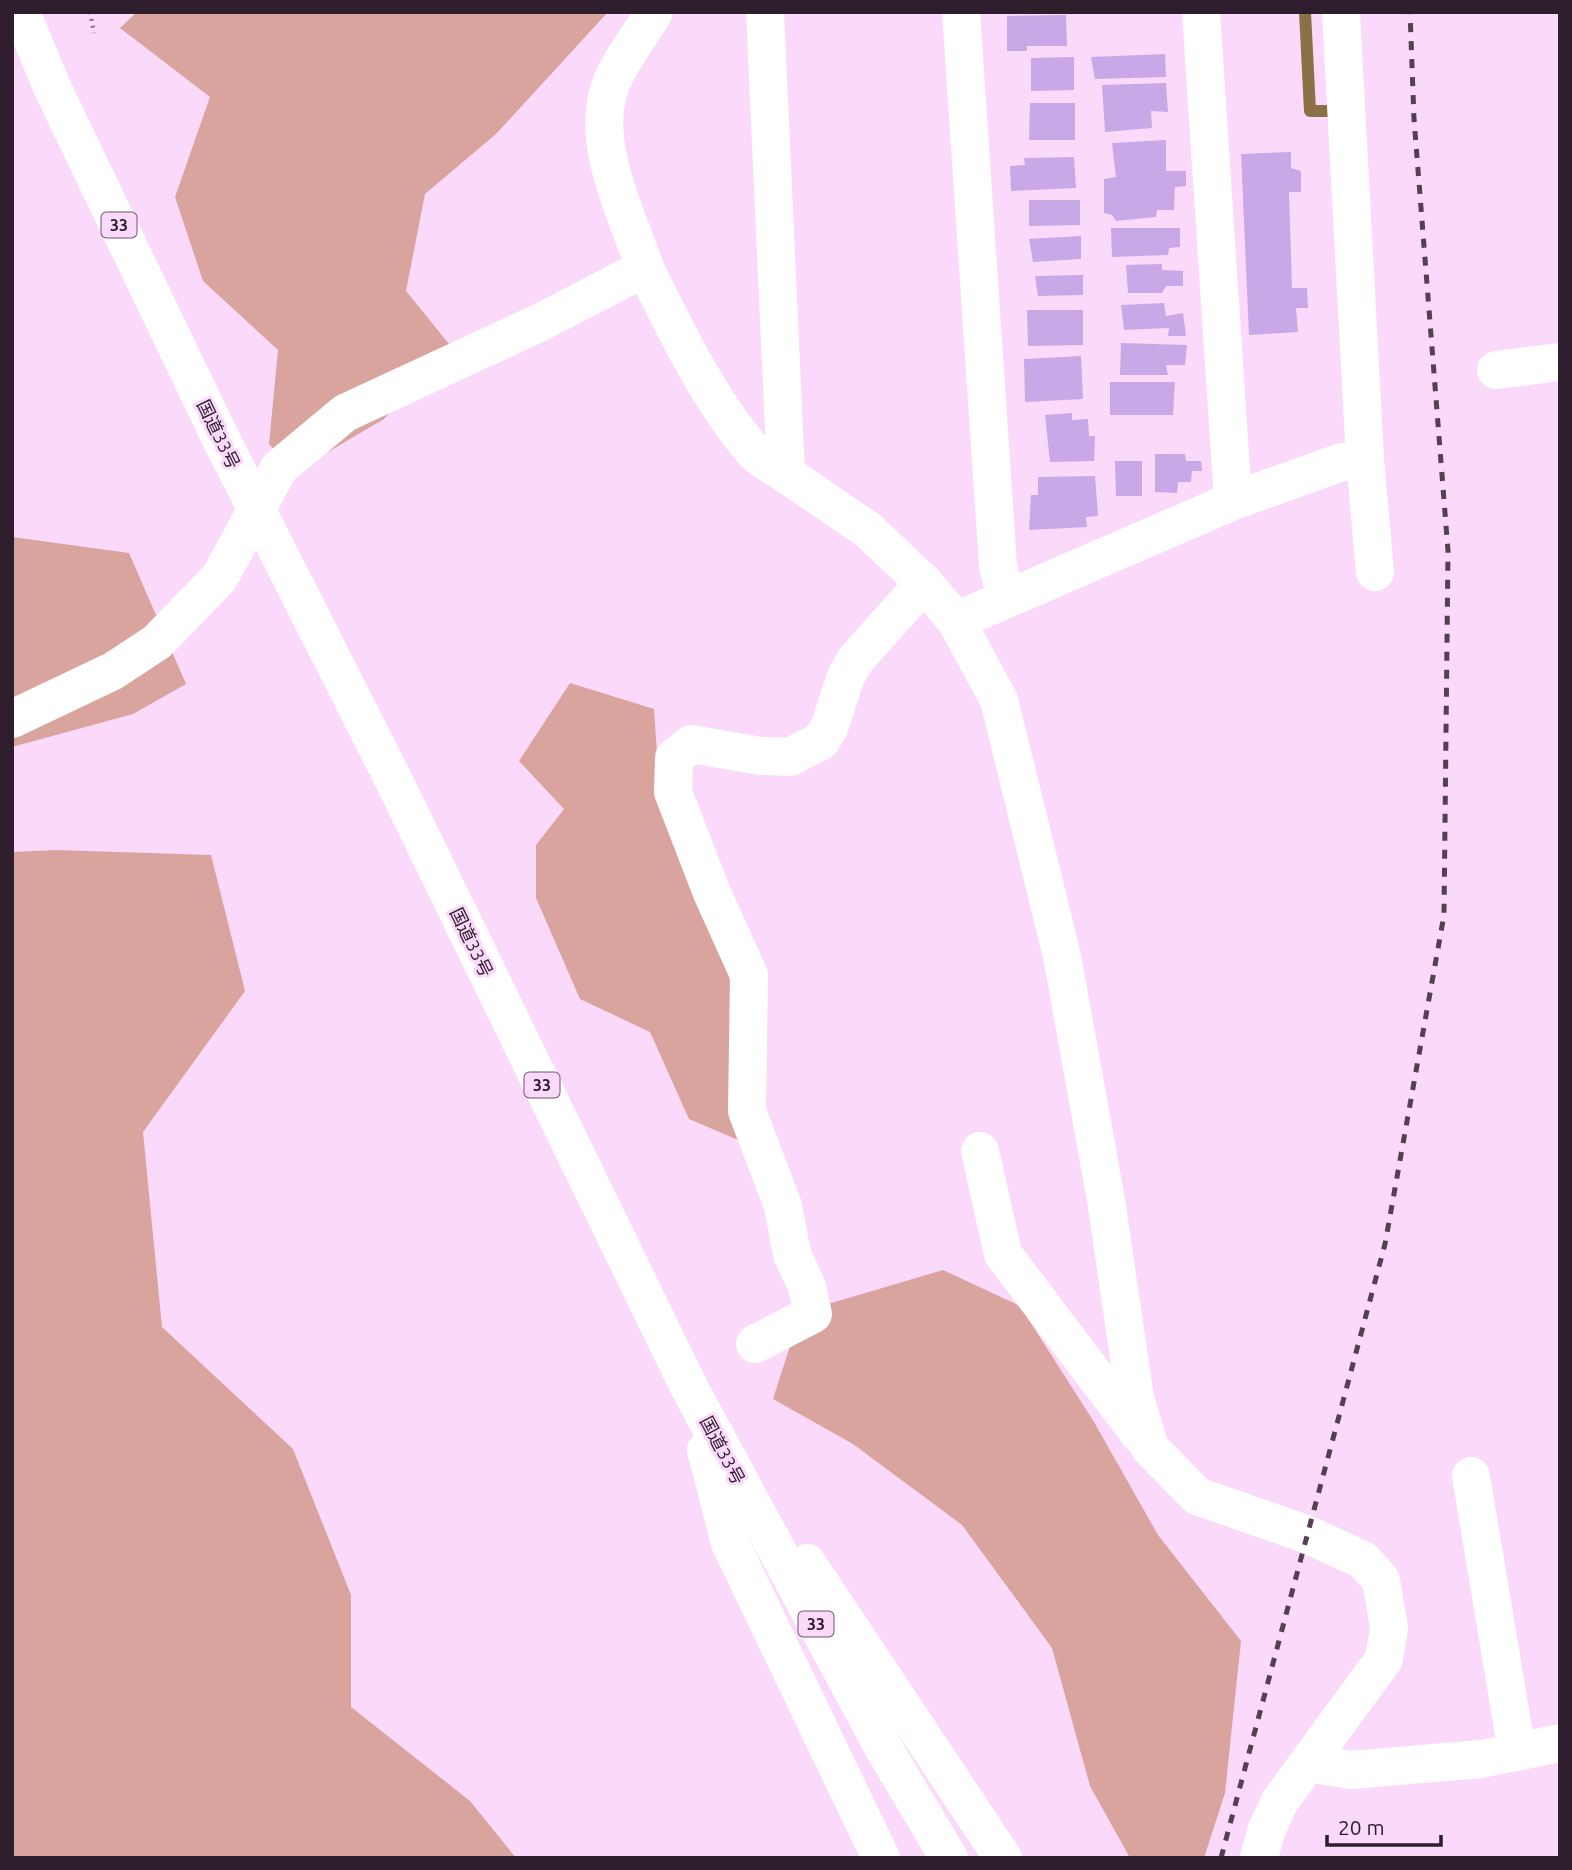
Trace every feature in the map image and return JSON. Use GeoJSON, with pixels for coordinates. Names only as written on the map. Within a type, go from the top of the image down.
{"type":"FeatureCollection","features":[{"type":"Feature","properties":{"kind":"main road","name":"国道33号"},"geometry":{"type":"LineString","coordinates":[[21,12],[52,87],[220,437],[395,783],[689,1387],[857,1700],[949,1858]]}},
{"type":"Feature","properties":{"kind":"main road"},"geometry":{"type":"LineString","coordinates":[[654,12],[611,84],[604,108],[608,158],[645,268],[687,354],[756,454],[868,530],[923,583],[956,621],[999,700],[1062,956],[1106,1200],[1135,1398],[1150,1448]]}},
{"type":"Feature","properties":{"kind":"main road"},"geometry":{"type":"LineString","coordinates":[[765,12],[786,474]]}},
{"type":"Feature","properties":{"kind":"main road"},"geometry":{"type":"LineString","coordinates":[[961,12],[997,552],[1006,599]]}},
{"type":"Feature","properties":{"kind":"main road"},"geometry":{"type":"LineString","coordinates":[[1201,12],[1233,501]]}},
{"type":"Feature","properties":{"kind":"main road"},"geometry":{"type":"LineString","coordinates":[[1341,12],[1365,459],[1375,572]]}},
{"type":"Feature","properties":{"kind":"main road"},"geometry":{"type":"LineString","coordinates":[[12,719],[113,671],[157,642],[220,577],[279,468],[345,413],[467,357],[645,268]]}},
{"type":"Feature","properties":{"kind":"main road"},"geometry":{"type":"LineString","coordinates":[[1496,370],[1560,362]]}},
{"type":"Feature","properties":{"kind":"main road"},"geometry":{"type":"LineString","coordinates":[[956,621],[1233,501],[1342,463],[1365,459]]}},
{"type":"Feature","properties":{"kind":"main road"},"geometry":{"type":"LineString","coordinates":[[755,1344],[813,1314],[807,1287],[792,1254],[783,1206],[747,1111],[749,975],[712,893],[673,792],[674,758],[691,744],[761,756],[790,757],[821,741],[829,728],[846,676],[857,658],[923,583]]}},
{"type":"Feature","properties":{"kind":"main road"},"geometry":{"type":"LineString","coordinates":[[980,1151],[1003,1254],[1150,1448],[1197,1496],[1306,1534],[1363,1560],[1381,1580],[1390,1628],[1384,1659],[1280,1801],[1259,1858]]}},
{"type":"Feature","properties":{"kind":"main road"},"geometry":{"type":"LineString","coordinates":[[689,1387],[730,1543],[881,1858]]}},
{"type":"Feature","properties":{"kind":"main road"},"geometry":{"type":"LineString","coordinates":[[689,1387],[1003,1858]]}},
{"type":"Feature","properties":{"kind":"main road"},"geometry":{"type":"LineString","coordinates":[[1471,1476],[1517,1752]]}},
{"type":"Feature","properties":{"kind":"main road"},"geometry":{"type":"LineString","coordinates":[[1308,1763],[1351,1770],[1481,1759],[1560,1743]]}},
{"type":"Feature","properties":{"kind":"path"},"geometry":{"type":"LineString","coordinates":[[90,12],[94,33]]}},
{"type":"Feature","properties":{"kind":"shaded area"},"geometry":{"type":"Polygon","coordinates":[[[137,12],[608,12],[496,134],[425,194],[406,291],[449,344],[384,419],[294,472],[269,444],[278,350],[203,281],[175,197],[210,97],[120,28],[137,12]]]}},
{"type":"Feature","properties":{"kind":"shaded area"},"geometry":{"type":"Polygon","coordinates":[[[12,537],[129,553],[186,684],[133,714],[12,747],[12,537]]]}},
{"type":"Feature","properties":{"kind":"shaded area"},"geometry":{"type":"Polygon","coordinates":[[[570,683],[654,709],[661,812],[743,981],[757,1148],[689,1119],[650,1032],[580,999],[536,898],[536,845],[564,809],[519,761],[570,683]]]}},
{"type":"Feature","properties":{"kind":"shaded area"},"geometry":{"type":"Polygon","coordinates":[[[56,850],[211,855],[245,991],[143,1132],[162,1327],[293,1449],[351,1595],[351,1707],[470,1801],[516,1858],[12,1858],[12,852],[56,850]]]}},
{"type":"Feature","properties":{"kind":"shaded area"},"geometry":{"type":"Polygon","coordinates":[[[943,1270],[1020,1306],[1094,1422],[1158,1535],[1241,1641],[1225,1793],[1204,1858],[1130,1858],[1090,1786],[1052,1648],[962,1525],[853,1444],[773,1399],[801,1312],[943,1270]]]}},
{"type":"Feature","properties":{"kind":"building"},"geometry":{"type":"Polygon","coordinates":[[[1066,15],[1067,46],[1027,46],[1027,51],[1007,51],[1007,16],[1066,15]]]}},
{"type":"Feature","properties":{"kind":"building"},"geometry":{"type":"Polygon","coordinates":[[[1165,54],[1166,77],[1095,79],[1091,57],[1165,54]]]}},
{"type":"Feature","properties":{"kind":"building"},"geometry":{"type":"Polygon","coordinates":[[[1074,57],[1074,90],[1031,91],[1031,58],[1074,57]]]}},
{"type":"Feature","properties":{"kind":"building"},"geometry":{"type":"Polygon","coordinates":[[[1166,83],[1168,112],[1151,111],[1152,128],[1105,132],[1102,85],[1166,83]]]}},
{"type":"Feature","properties":{"kind":"building"},"geometry":{"type":"Polygon","coordinates":[[[1030,103],[1075,103],[1075,140],[1029,140],[1030,103]]]}},
{"type":"Feature","properties":{"kind":"building"},"geometry":{"type":"Polygon","coordinates":[[[1166,140],[1166,171],[1186,171],[1186,186],[1175,187],[1174,210],[1157,210],[1156,217],[1116,221],[1112,215],[1104,213],[1104,179],[1116,177],[1112,143],[1166,140]]]}},
{"type":"Feature","properties":{"kind":"building"},"geometry":{"type":"Polygon","coordinates":[[[1291,152],[1291,168],[1301,171],[1301,192],[1289,192],[1292,288],[1307,288],[1308,308],[1296,308],[1298,332],[1249,335],[1241,154],[1291,152]]]}},
{"type":"Feature","properties":{"kind":"building"},"geometry":{"type":"Polygon","coordinates":[[[1074,157],[1076,188],[1011,191],[1010,166],[1025,165],[1024,158],[1074,157]]]}},
{"type":"Feature","properties":{"kind":"building"},"geometry":{"type":"Polygon","coordinates":[[[1029,200],[1080,200],[1080,225],[1029,226],[1029,200]]]}},
{"type":"Feature","properties":{"kind":"building"},"geometry":{"type":"Polygon","coordinates":[[[1111,228],[1180,228],[1180,247],[1169,248],[1168,255],[1112,257],[1111,228]]]}},
{"type":"Feature","properties":{"kind":"building"},"geometry":{"type":"Polygon","coordinates":[[[1081,236],[1081,259],[1033,262],[1029,239],[1081,236]]]}},
{"type":"Feature","properties":{"kind":"building"},"geometry":{"type":"Polygon","coordinates":[[[1162,264],[1162,270],[1183,271],[1183,286],[1166,286],[1162,293],[1128,293],[1126,265],[1162,264]]]}},
{"type":"Feature","properties":{"kind":"building"},"geometry":{"type":"Polygon","coordinates":[[[1083,275],[1083,295],[1038,296],[1035,276],[1083,275]]]}},
{"type":"Feature","properties":{"kind":"building"},"geometry":{"type":"Polygon","coordinates":[[[1164,303],[1166,316],[1183,313],[1186,336],[1168,336],[1169,328],[1124,330],[1121,305],[1164,303]]]}},
{"type":"Feature","properties":{"kind":"building"},"geometry":{"type":"Polygon","coordinates":[[[1027,310],[1083,310],[1083,345],[1028,346],[1027,310]]]}},
{"type":"Feature","properties":{"kind":"building"},"geometry":{"type":"Polygon","coordinates":[[[1121,343],[1187,345],[1185,365],[1166,365],[1168,375],[1120,375],[1121,343]]]}},
{"type":"Feature","properties":{"kind":"building"},"geometry":{"type":"Polygon","coordinates":[[[1081,356],[1083,399],[1025,402],[1024,359],[1081,356]]]}},
{"type":"Feature","properties":{"kind":"building"},"geometry":{"type":"Polygon","coordinates":[[[1110,382],[1175,382],[1173,415],[1110,415],[1110,382]]]}},
{"type":"Feature","properties":{"kind":"building"},"geometry":{"type":"Polygon","coordinates":[[[1072,413],[1072,420],[1088,419],[1089,436],[1095,436],[1094,461],[1050,462],[1045,415],[1072,413]]]}},
{"type":"Feature","properties":{"kind":"building"},"geometry":{"type":"Polygon","coordinates":[[[1155,454],[1185,454],[1186,461],[1201,461],[1202,471],[1192,471],[1191,482],[1178,482],[1177,493],[1155,492],[1155,454]]]}},
{"type":"Feature","properties":{"kind":"building"},"geometry":{"type":"Polygon","coordinates":[[[1115,461],[1142,461],[1142,496],[1116,496],[1115,461]]]}},
{"type":"Feature","properties":{"kind":"building"},"geometry":{"type":"Polygon","coordinates":[[[1095,476],[1098,516],[1086,517],[1087,527],[1029,530],[1031,495],[1038,495],[1038,477],[1095,476]]]}},
{"type":"Feature","properties":{"kind":"waterway"},"geometry":{"type":"LineString","coordinates":[[1305,12],[1310,111],[1327,111]]}},
{"type":"Feature","properties":{"kind":"railway"},"geometry":{"type":"LineString","coordinates":[[1221,1858],[1385,1244],[1444,915],[1448,551],[1414,119],[1410,12]]}}]}
